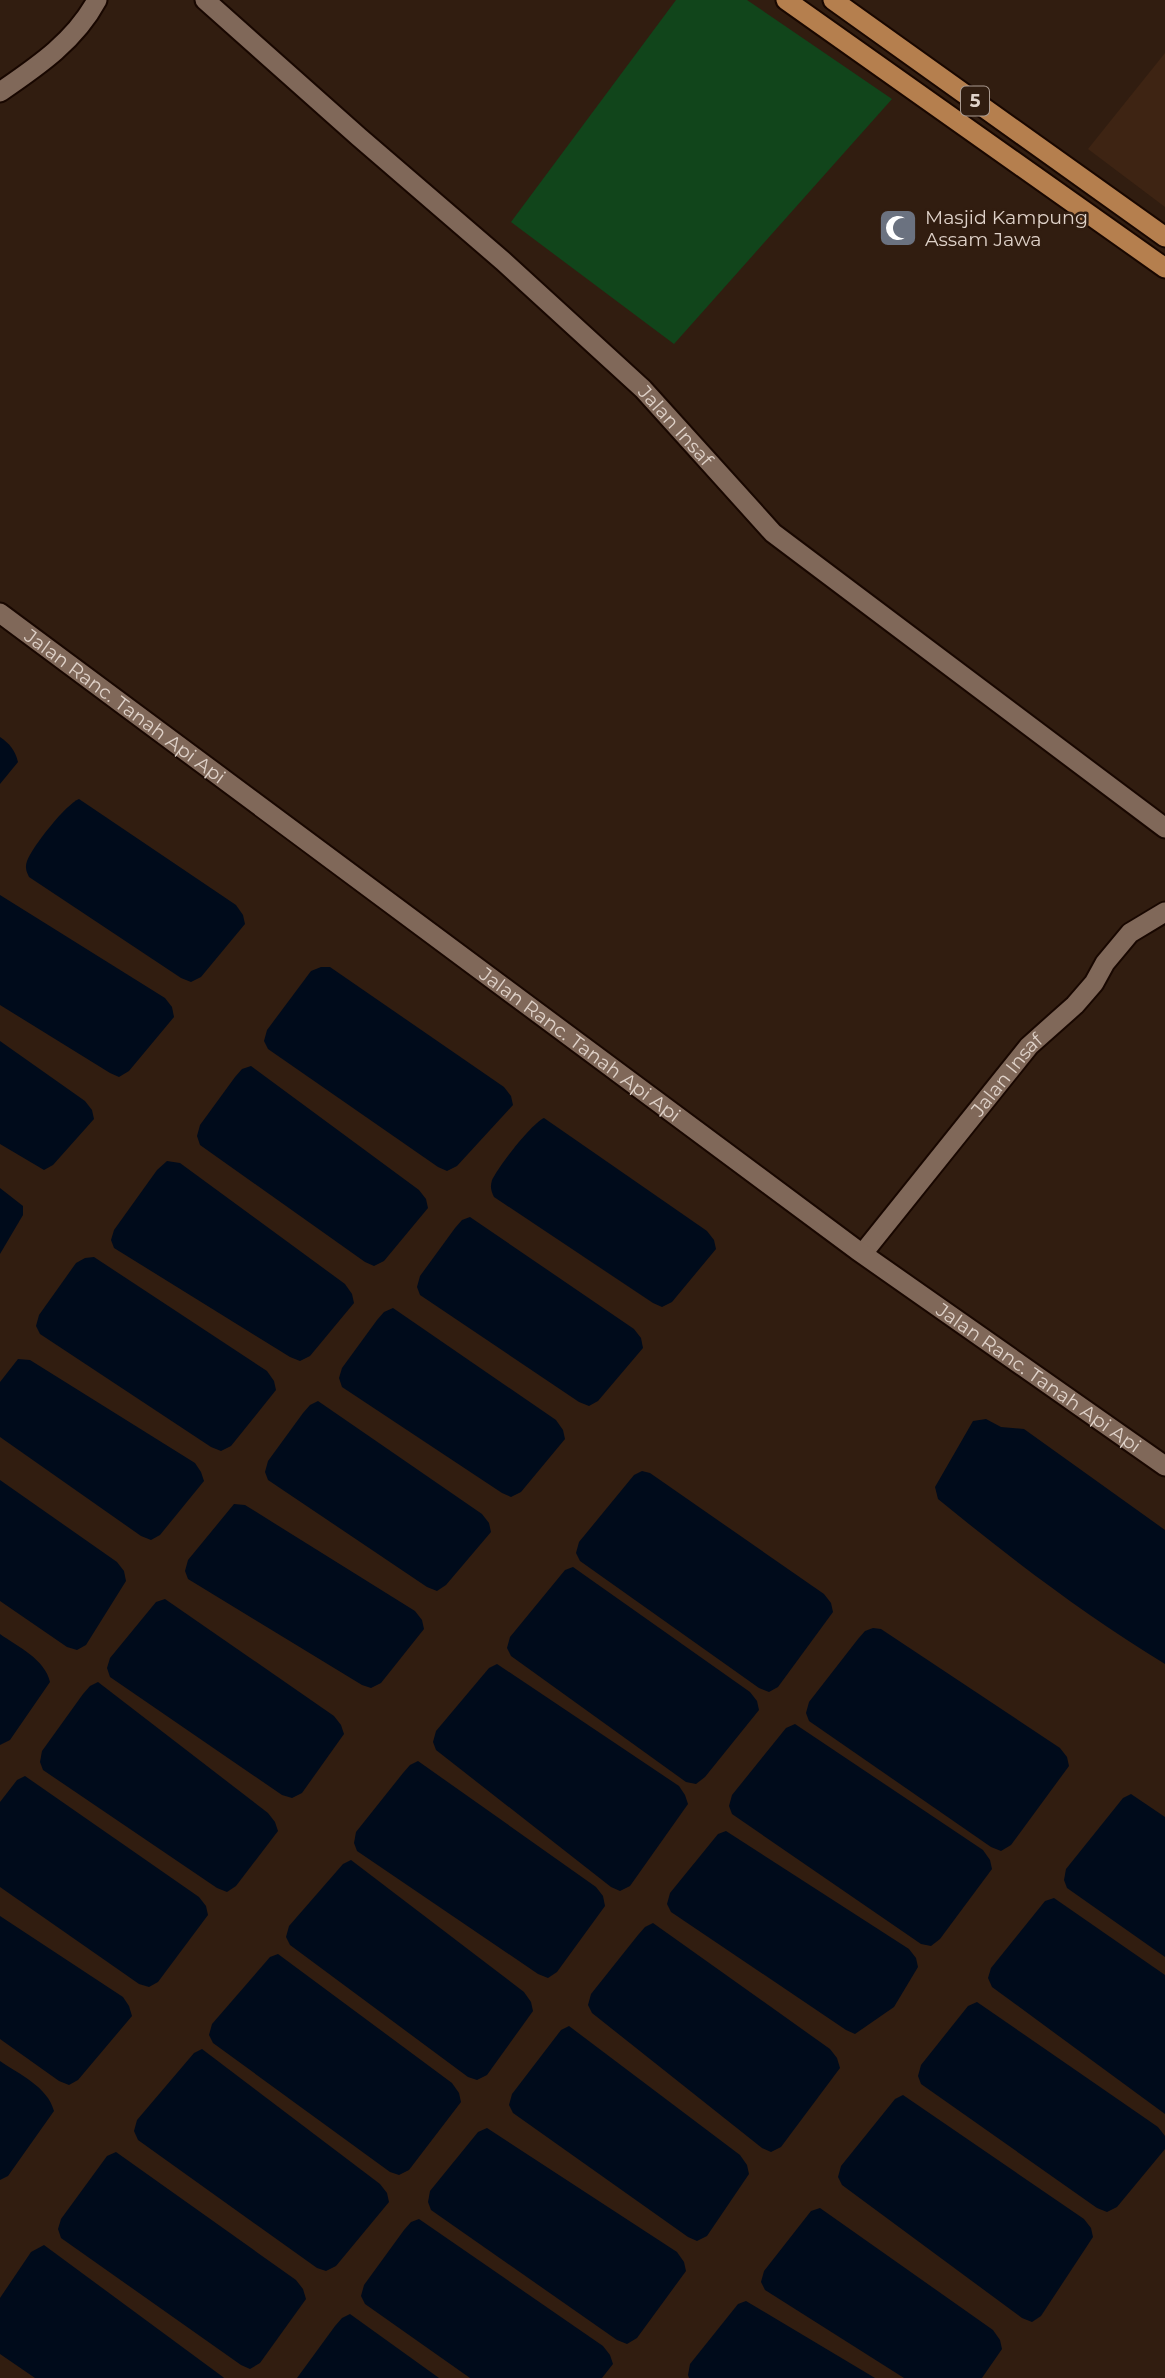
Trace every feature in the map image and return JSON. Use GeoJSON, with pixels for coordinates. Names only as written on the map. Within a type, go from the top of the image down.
{"type":"FeatureCollection","features":[{"type":"Feature","properties":{"kind":"highway","name":"5"},"geometry":{"type":"LineString","coordinates":[[786,0],[1165,268]]}},
{"type":"Feature","properties":{"kind":"highway","name":"5"},"geometry":{"type":"LineString","coordinates":[[833,0],[1165,237]]}},
{"type":"Feature","properties":{"kind":"street"},"geometry":{"type":"LineString","coordinates":[[0,92],[60,48],[88,16],[97,0]]}},
{"type":"Feature","properties":{"kind":"street","name":"Jalan Insaf"},"geometry":{"type":"LineString","coordinates":[[205,0],[503,261],[634,381],[773,533],[1165,828]]}},
{"type":"Feature","properties":{"kind":"street","name":"Jalan Ranc. Tanah Api Api"},"geometry":{"type":"LineString","coordinates":[[0,613],[863,1253],[1165,1466]]}},
{"type":"Feature","properties":{"kind":"street","name":"Jalan Insaf"},"geometry":{"type":"LineString","coordinates":[[863,1253],[1029,1045],[1075,1005],[1130,933],[1165,912]]}},
{"type":"Feature","properties":{"kind":"shaded area"},"geometry":{"type":"Polygon","coordinates":[[[1165,53],[1165,207],[1088,149],[1165,53]]]}},
{"type":"Feature","properties":{"kind":"green space"},"geometry":{"type":"Polygon","coordinates":[[[676,0],[747,0],[892,99],[674,344],[511,222],[676,0]]]}},
{"type":"Feature","properties":{"kind":"water"},"geometry":{"type":"Polygon","coordinates":[[[0,737],[12,748],[18,762],[0,784],[0,737]]]}},
{"type":"Feature","properties":{"kind":"water"},"geometry":{"type":"Polygon","coordinates":[[[79,799],[236,905],[243,915],[245,924],[201,977],[191,982],[181,978],[29,877],[26,863],[35,846],[58,817],[79,799]]]}},
{"type":"Feature","properties":{"kind":"water"},"geometry":{"type":"Polygon","coordinates":[[[0,895],[165,998],[172,1007],[174,1017],[129,1071],[119,1077],[110,1073],[0,1005],[0,895]]]}},
{"type":"Feature","properties":{"kind":"water"},"geometry":{"type":"Polygon","coordinates":[[[330,967],[504,1087],[511,1096],[513,1105],[457,1166],[447,1171],[438,1167],[268,1049],[264,1041],[267,1030],[311,971],[330,967]]]}},
{"type":"Feature","properties":{"kind":"water"},"geometry":{"type":"Polygon","coordinates":[[[0,1041],[85,1101],[92,1110],[94,1119],[53,1165],[44,1170],[0,1144],[0,1041]]]}},
{"type":"Feature","properties":{"kind":"water"},"geometry":{"type":"Polygon","coordinates":[[[251,1066],[419,1190],[426,1199],[428,1208],[384,1261],[374,1266],[365,1262],[200,1145],[197,1136],[200,1125],[235,1077],[242,1069],[251,1066]]]}},
{"type":"Feature","properties":{"kind":"water"},"geometry":{"type":"Polygon","coordinates":[[[544,1118],[707,1231],[714,1240],[716,1249],[672,1302],[662,1307],[653,1303],[494,1197],[491,1185],[495,1174],[523,1137],[544,1118]]]}},
{"type":"Feature","properties":{"kind":"water"},"geometry":{"type":"Polygon","coordinates":[[[167,1161],[180,1163],[345,1284],[354,1303],[310,1356],[300,1361],[290,1357],[114,1248],[111,1240],[114,1230],[157,1170],[167,1161]]]}},
{"type":"Feature","properties":{"kind":"water"},"geometry":{"type":"Polygon","coordinates":[[[0,1188],[23,1206],[23,1215],[0,1254],[0,1188]]]}},
{"type":"Feature","properties":{"kind":"water"},"geometry":{"type":"Polygon","coordinates":[[[470,1217],[634,1329],[641,1338],[643,1348],[598,1401],[589,1406],[579,1402],[420,1295],[417,1287],[420,1276],[455,1228],[462,1220],[470,1217]]]}},
{"type":"Feature","properties":{"kind":"water"},"geometry":{"type":"Polygon","coordinates":[[[94,1257],[267,1371],[276,1390],[231,1446],[221,1451],[211,1447],[40,1334],[36,1326],[39,1315],[76,1263],[94,1257]]]}},
{"type":"Feature","properties":{"kind":"water"},"geometry":{"type":"Polygon","coordinates":[[[393,1308],[556,1420],[563,1430],[565,1439],[521,1492],[511,1497],[502,1493],[342,1387],[339,1378],[342,1368],[377,1320],[384,1312],[393,1308]]]}},
{"type":"Feature","properties":{"kind":"water"},"geometry":{"type":"Polygon","coordinates":[[[18,1359],[30,1360],[195,1463],[204,1481],[160,1535],[151,1540],[141,1536],[0,1437],[0,1382],[18,1359]]]}},
{"type":"Feature","properties":{"kind":"water"},"geometry":{"type":"Polygon","coordinates":[[[318,1401],[482,1514],[489,1523],[491,1532],[446,1585],[437,1591],[427,1587],[268,1480],[265,1472],[268,1461],[303,1413],[318,1401]]]}},
{"type":"Feature","properties":{"kind":"water"},"geometry":{"type":"Polygon","coordinates":[[[986,1419],[1001,1427],[1024,1429],[1165,1530],[1165,1664],[1048,1585],[938,1499],[935,1487],[973,1421],[986,1419]]]}},
{"type":"Feature","properties":{"kind":"water"},"geometry":{"type":"Polygon","coordinates":[[[642,1471],[650,1473],[824,1594],[831,1603],[833,1612],[778,1687],[769,1692],[759,1688],[580,1561],[576,1553],[579,1542],[634,1475],[642,1471]]]}},
{"type":"Feature","properties":{"kind":"water"},"geometry":{"type":"Polygon","coordinates":[[[0,1480],[117,1562],[124,1571],[126,1581],[86,1645],[77,1650],[67,1647],[0,1601],[0,1480]]]}},
{"type":"Feature","properties":{"kind":"water"},"geometry":{"type":"Polygon","coordinates":[[[234,1504],[245,1505],[415,1611],[422,1620],[424,1629],[381,1683],[371,1688],[362,1685],[188,1579],[185,1571],[188,1560],[234,1504]]]}},
{"type":"Feature","properties":{"kind":"water"},"geometry":{"type":"Polygon","coordinates":[[[573,1567],[750,1692],[757,1701],[759,1710],[705,1777],[696,1784],[686,1782],[511,1656],[507,1648],[510,1637],[565,1570],[573,1567]]]}},
{"type":"Feature","properties":{"kind":"water"},"geometry":{"type":"Polygon","coordinates":[[[165,1599],[334,1716],[341,1725],[344,1734],[302,1793],[292,1798],[282,1795],[110,1677],[107,1668],[110,1658],[156,1602],[165,1599]]]}},
{"type":"Feature","properties":{"kind":"water"},"geometry":{"type":"Polygon","coordinates":[[[881,1629],[1060,1748],[1067,1757],[1069,1766],[1011,1845],[1001,1851],[991,1847],[809,1721],[806,1713],[809,1702],[858,1639],[865,1631],[881,1629]]]}},
{"type":"Feature","properties":{"kind":"water"},"geometry":{"type":"Polygon","coordinates":[[[0,1634],[37,1660],[50,1682],[10,1740],[0,1745],[0,1634]]]}},
{"type":"Feature","properties":{"kind":"water"},"geometry":{"type":"Polygon","coordinates":[[[497,1664],[679,1786],[685,1795],[688,1804],[630,1886],[620,1891],[611,1887],[436,1750],[433,1742],[436,1731],[489,1668],[497,1664]]]}},
{"type":"Feature","properties":{"kind":"water"},"geometry":{"type":"Polygon","coordinates":[[[98,1682],[268,1813],[275,1822],[278,1831],[236,1886],[227,1892],[217,1888],[43,1770],[40,1762],[42,1751],[83,1694],[98,1682]]]}},
{"type":"Feature","properties":{"kind":"water"},"geometry":{"type":"Polygon","coordinates":[[[795,1724],[983,1850],[990,1860],[992,1869],[940,1939],[931,1946],[921,1944],[732,1814],[729,1806],[732,1795],[786,1728],[795,1724]]]}},
{"type":"Feature","properties":{"kind":"water"},"geometry":{"type":"Polygon","coordinates":[[[418,1761],[596,1887],[603,1896],[605,1906],[557,1972],[548,1978],[538,1974],[357,1851],[354,1843],[356,1832],[403,1773],[418,1761]]]}},
{"type":"Feature","properties":{"kind":"water"},"geometry":{"type":"Polygon","coordinates":[[[25,1776],[199,1897],[206,1906],[208,1915],[158,1982],[149,1987],[139,1984],[0,1887],[0,1802],[17,1780],[25,1776]]]}},
{"type":"Feature","properties":{"kind":"water"},"geometry":{"type":"Polygon","coordinates":[[[1131,1794],[1165,1817],[1165,1957],[1067,1888],[1064,1880],[1066,1869],[1123,1798],[1131,1794]]]}},
{"type":"Feature","properties":{"kind":"water"},"geometry":{"type":"Polygon","coordinates":[[[726,1831],[909,1949],[916,1958],[918,1967],[894,2007],[855,2034],[671,1912],[667,1904],[670,1893],[718,1834],[726,1831]]]}},
{"type":"Feature","properties":{"kind":"water"},"geometry":{"type":"Polygon","coordinates":[[[351,1860],[524,1992],[531,2002],[533,2011],[487,2075],[477,2080],[468,2077],[290,1945],[286,1937],[289,1926],[343,1864],[351,1860]]]}},
{"type":"Feature","properties":{"kind":"water"},"geometry":{"type":"Polygon","coordinates":[[[1054,1898],[1165,1975],[1165,2114],[992,1987],[988,1978],[991,1968],[1045,1901],[1054,1898]]]}},
{"type":"Feature","properties":{"kind":"water"},"geometry":{"type":"Polygon","coordinates":[[[0,1916],[123,1997],[129,2006],[132,2016],[78,2080],[69,2085],[59,2081],[0,2039],[0,1916]]]}},
{"type":"Feature","properties":{"kind":"water"},"geometry":{"type":"Polygon","coordinates":[[[653,1923],[830,2049],[837,2058],[840,2068],[781,2147],[771,2152],[762,2148],[592,2013],[588,2005],[591,1994],[638,1935],[653,1923]]]}},
{"type":"Feature","properties":{"kind":"water"},"geometry":{"type":"Polygon","coordinates":[[[278,1954],[452,2083],[459,2093],[461,2102],[409,2170],[399,2175],[390,2172],[213,2043],[209,2035],[212,2024],[270,1957],[278,1954]]]}},
{"type":"Feature","properties":{"kind":"water"},"geometry":{"type":"Polygon","coordinates":[[[977,2002],[1158,2127],[1165,2136],[1165,2149],[1117,2207],[1107,2212],[1097,2208],[921,2084],[918,2076],[921,2065],[968,2006],[977,2002]]]}},
{"type":"Feature","properties":{"kind":"water"},"geometry":{"type":"Polygon","coordinates":[[[569,2026],[740,2155],[747,2165],[749,2174],[707,2236],[697,2241],[688,2237],[513,2113],[509,2105],[512,2094],[561,2030],[569,2026]]]}},
{"type":"Feature","properties":{"kind":"water"},"geometry":{"type":"Polygon","coordinates":[[[202,2049],[380,2184],[387,2193],[389,2202],[336,2266],[326,2271],[317,2268],[138,2140],[134,2131],[137,2120],[194,2053],[202,2049]]]}},
{"type":"Feature","properties":{"kind":"water"},"geometry":{"type":"Polygon","coordinates":[[[0,2061],[39,2088],[51,2102],[54,2111],[8,2176],[0,2180],[0,2061]]]}},
{"type":"Feature","properties":{"kind":"water"},"geometry":{"type":"Polygon","coordinates":[[[903,2095],[1084,2219],[1091,2228],[1093,2237],[1041,2316],[1032,2322],[1022,2318],[842,2185],[838,2177],[841,2166],[895,2099],[903,2095]]]}},
{"type":"Feature","properties":{"kind":"water"},"geometry":{"type":"Polygon","coordinates":[[[487,2128],[677,2252],[686,2271],[637,2338],[627,2344],[617,2340],[431,2210],[428,2202],[430,2191],[478,2132],[487,2128]]]}},
{"type":"Feature","properties":{"kind":"water"},"geometry":{"type":"Polygon","coordinates":[[[116,2152],[296,2280],[303,2289],[306,2299],[260,2363],[250,2369],[241,2365],[61,2238],[58,2229],[61,2219],[107,2156],[116,2152]]]}},
{"type":"Feature","properties":{"kind":"water"},"geometry":{"type":"Polygon","coordinates":[[[820,2208],[993,2330],[1002,2349],[982,2378],[904,2378],[765,2290],[761,2282],[764,2271],[811,2211],[820,2208]]]}},
{"type":"Feature","properties":{"kind":"water"},"geometry":{"type":"Polygon","coordinates":[[[419,2219],[603,2346],[613,2364],[602,2378],[470,2378],[365,2304],[361,2296],[364,2285],[404,2230],[411,2222],[419,2219]]]}},
{"type":"Feature","properties":{"kind":"water"},"geometry":{"type":"Polygon","coordinates":[[[44,2245],[224,2378],[35,2378],[0,2354],[0,2298],[31,2252],[44,2245]]]}},
{"type":"Feature","properties":{"kind":"water"},"geometry":{"type":"Polygon","coordinates":[[[746,2301],[875,2378],[689,2378],[690,2364],[738,2304],[746,2301]]]}},
{"type":"Feature","properties":{"kind":"water"},"geometry":{"type":"Polygon","coordinates":[[[350,2314],[439,2378],[297,2378],[335,2326],[350,2314]]]}},
{"type":"Feature","properties":{"kind":"place","name":"Masjid Kampung Assam Jawa"},"geometry":{"type":"Point","coordinates":[898,228]}}]}
